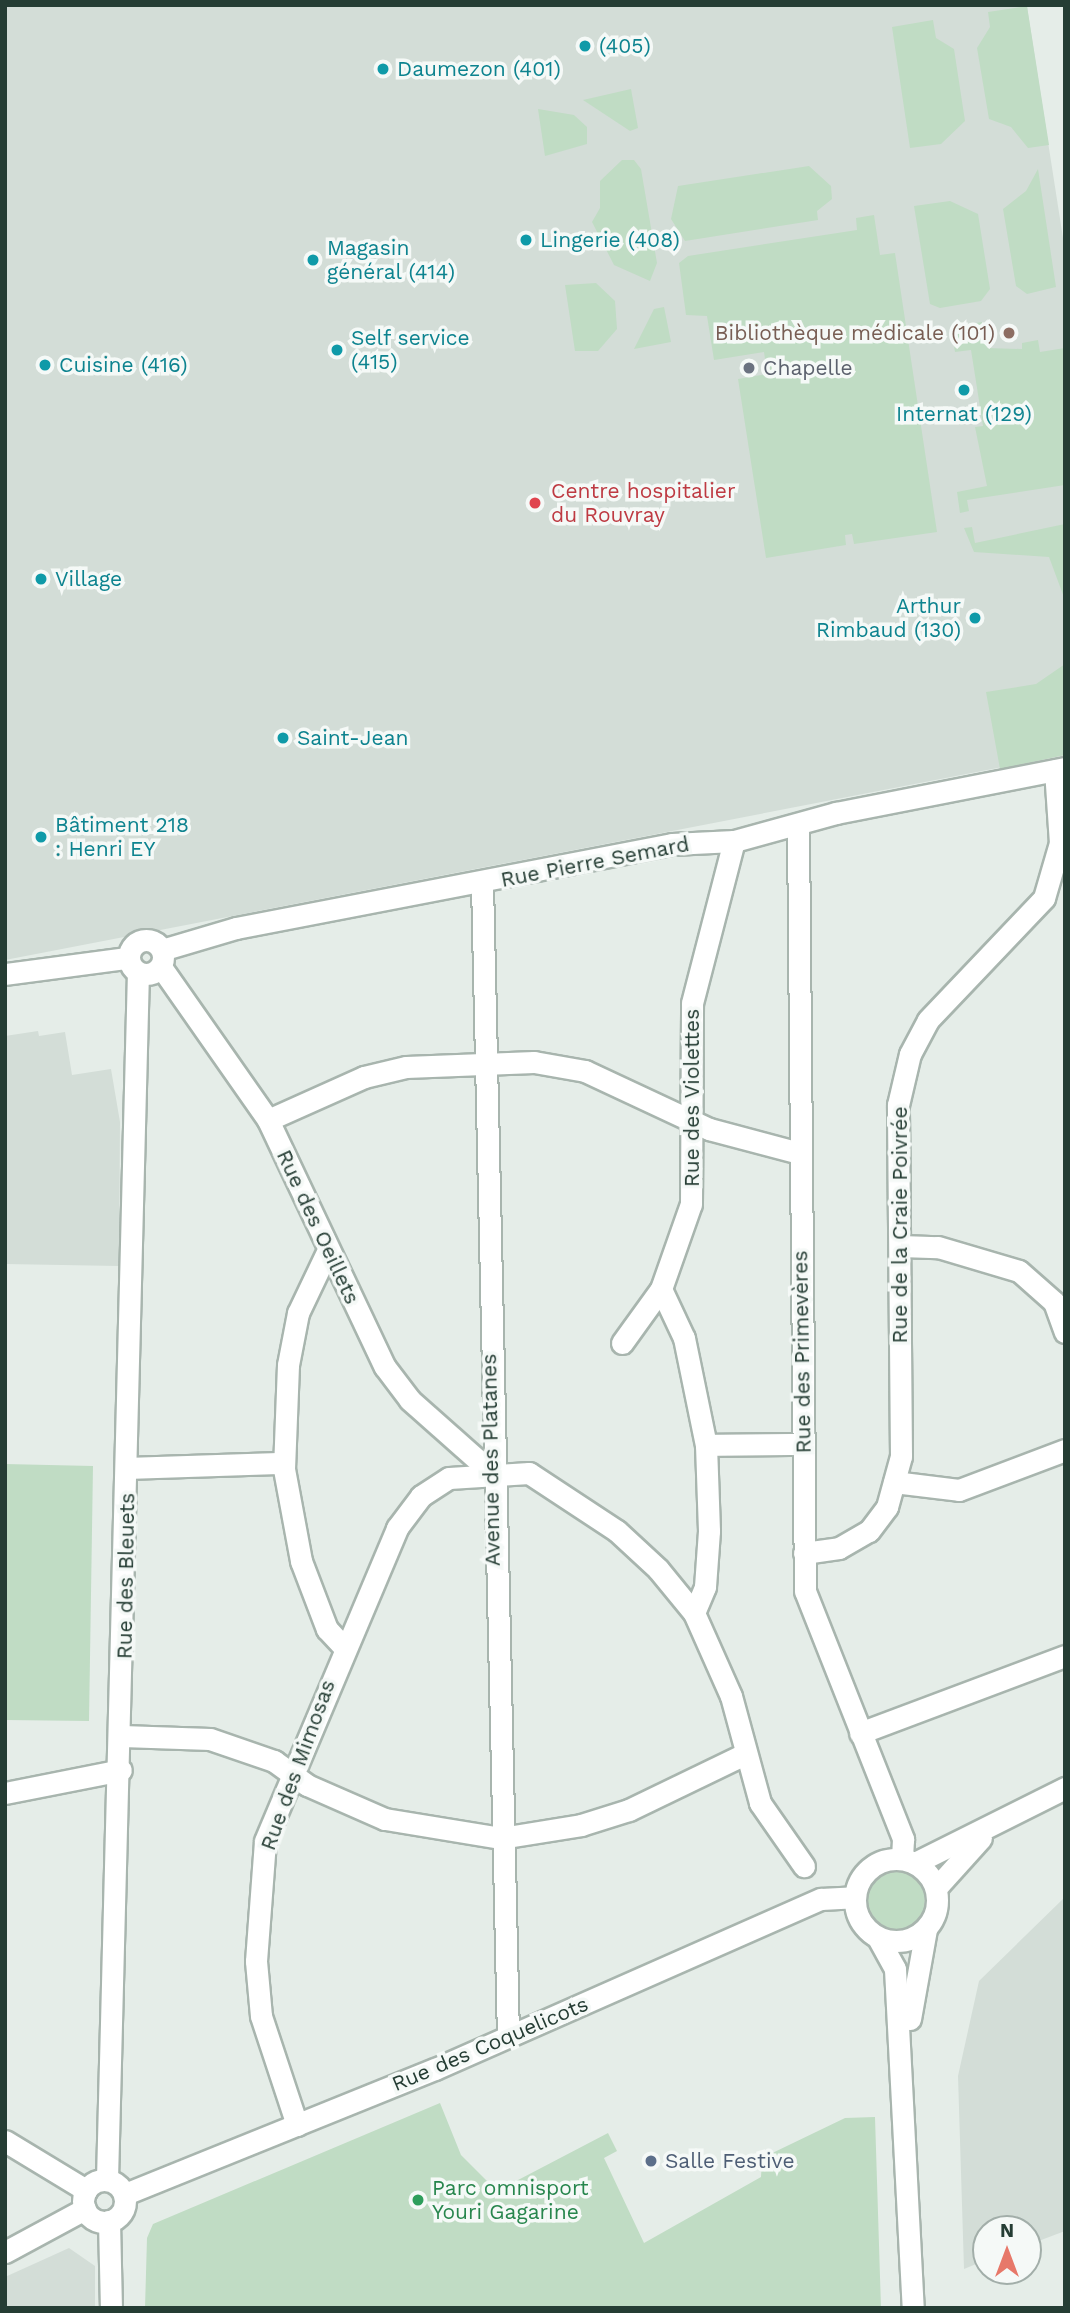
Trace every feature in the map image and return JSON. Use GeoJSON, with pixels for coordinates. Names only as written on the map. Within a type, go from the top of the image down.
{"type":"FeatureCollection","features":[{"type":"Feature","properties":{"kind":"street","name":"Rue Pierre Semard"},"geometry":{"type":"LineString","coordinates":[[163,958],[236,928],[482,883],[672,844],[734,841],[1060,769]]}},
{"type":"Feature","properties":{"kind":"street","name":"Rue de la Craie Poivrée"},"geometry":{"type":"LineString","coordinates":[[804,1553],[839,1548],[869,1531],[887,1507],[901,1456],[898,1105],[910,1054],[928,1020],[1044,898],[1060,843],[1060,769]]}},
{"type":"Feature","properties":{"kind":"street","name":"Rue des Primevères"},"geometry":{"type":"LineString","coordinates":[[798,825],[805,1591],[903,1839],[909,1861]]}},
{"type":"Feature","properties":{"kind":"street","name":"Rue des Violettes"},"geometry":{"type":"LineString","coordinates":[[622,1343],[661,1289],[691,1204],[694,990],[734,841]]}},
{"type":"Feature","properties":{"kind":"street","name":"Avenue des Platanes"},"geometry":{"type":"LineString","coordinates":[[482,883],[491,1472],[508,2036]]}},
{"type":"Feature","properties":{"kind":"street"},"geometry":{"type":"LineString","coordinates":[[5,974],[132,965],[133,946],[155,942],[163,958]]}},
{"type":"Feature","properties":{"kind":"street","name":"Rue des Oeillets"},"geometry":{"type":"LineString","coordinates":[[163,958],[268,1120],[385,1367],[410,1400],[491,1472]]}},
{"type":"Feature","properties":{"kind":"street","name":"Rue des Bleuets"},"geometry":{"type":"LineString","coordinates":[[107,2179],[129,1468],[132,965]]}},
{"type":"Feature","properties":{"kind":"street"},"geometry":{"type":"LineString","coordinates":[[268,1120],[364,1077],[483,1061],[585,1071],[746,1142],[799,1153]]}},
{"type":"Feature","properties":{"kind":"street"},"geometry":{"type":"LineString","coordinates":[[900,1246],[938,1247],[1019,1271],[1054,1302],[1065,1332]]}},
{"type":"Feature","properties":{"kind":"street"},"geometry":{"type":"LineString","coordinates":[[328,1250],[298,1313],[288,1365],[283,1463],[300,1560],[327,1629],[343,1646]]}},
{"type":"Feature","properties":{"kind":"street"},"geometry":{"type":"LineString","coordinates":[[661,1289],[684,1338],[706,1445],[709,1531],[705,1587],[694,1614]]}},
{"type":"Feature","properties":{"kind":"street"},"geometry":{"type":"LineString","coordinates":[[706,1445],[803,1444]]}},
{"type":"Feature","properties":{"kind":"street"},"geometry":{"type":"LineString","coordinates":[[894,1482],[959,1489],[1065,1450]]}},
{"type":"Feature","properties":{"kind":"street"},"geometry":{"type":"LineString","coordinates":[[129,1468],[283,1463]]}},
{"type":"Feature","properties":{"kind":"street","name":"Rue des Mimosas"},"geometry":{"type":"LineString","coordinates":[[297,2125],[261,2016],[256,1961],[265,1841],[290,1772],[343,1646],[397,1528],[421,1496],[449,1478],[491,1472],[529,1473],[617,1531],[694,1614],[731,1696],[760,1803],[804,1866]]}},
{"type":"Feature","properties":{"kind":"street"},"geometry":{"type":"LineString","coordinates":[[860,1732],[1065,1656]]}},
{"type":"Feature","properties":{"kind":"street"},"geometry":{"type":"LineString","coordinates":[[122,1736],[210,1739],[290,1772],[342,1803],[385,1819],[501,1838],[617,1814],[745,1754]]}},
{"type":"Feature","properties":{"kind":"street"},"geometry":{"type":"LineString","coordinates":[[6,1792],[121,1770]]}},
{"type":"Feature","properties":{"kind":"street"},"geometry":{"type":"LineString","coordinates":[[913,2308],[905,2077],[895,1969],[878,1938],[857,1915],[854,1897],[875,1864],[909,1861],[1065,1787]]}},
{"type":"Feature","properties":{"kind":"street"},"geometry":{"type":"LineString","coordinates":[[905,2077],[914,1972],[926,1929],[934,1917],[936,1888],[997,1821]]}},
{"type":"Feature","properties":{"kind":"street"},"geometry":{"type":"LineString","coordinates":[[909,1861],[936,1888]]}},
{"type":"Feature","properties":{"kind":"street","name":"Rue des Coquelicots"},"geometry":{"type":"LineString","coordinates":[[125,2194],[508,2036],[811,1903],[854,1897]]}},
{"type":"Feature","properties":{"kind":"street"},"geometry":{"type":"LineString","coordinates":[[878,1938],[903,1941],[926,1929]]}},
{"type":"Feature","properties":{"kind":"street"},"geometry":{"type":"LineString","coordinates":[[5,2141],[85,2200],[108,2221],[111,2308]]}},
{"type":"Feature","properties":{"kind":"street"},"geometry":{"type":"LineString","coordinates":[[5,2252],[85,2200],[107,2179],[125,2194],[122,2212],[108,2221]]}},
{"type":"Feature","properties":{"kind":"shaded area","name":"Centre hospitalier du Rouvray"},"geometry":{"type":"Polygon","coordinates":[[[5,5],[1036,5],[1027,7],[1065,251],[1065,755],[5,960],[5,5]]]}},
{"type":"Feature","properties":{"kind":"shaded area"},"geometry":{"type":"Polygon","coordinates":[[[38,1031],[39,1036],[65,1032],[72,1075],[111,1069],[120,1122],[119,1266],[5,1264],[5,1036],[38,1031]]]}},
{"type":"Feature","properties":{"kind":"shaded area"},"geometry":{"type":"Polygon","coordinates":[[[1065,1897],[1065,2231],[1042,2240],[1042,2215],[972,2215],[972,2266],[964,2269],[958,2076],[979,1981],[1065,1897]]]}},
{"type":"Feature","properties":{"kind":"shaded area"},"geometry":{"type":"Polygon","coordinates":[[[69,2248],[95,2266],[95,2308],[5,2308],[5,2277],[69,2248]]]}},
{"type":"Feature","properties":{"kind":"green space"},"geometry":{"type":"Polygon","coordinates":[[[1027,6],[1049,145],[1028,148],[1011,127],[989,119],[977,48],[990,27],[988,12],[1027,6]]]}},
{"type":"Feature","properties":{"kind":"green space"},"geometry":{"type":"Polygon","coordinates":[[[933,20],[936,38],[954,49],[965,121],[941,144],[910,148],[892,27],[933,20]]]}},
{"type":"Feature","properties":{"kind":"green space"},"geometry":{"type":"Polygon","coordinates":[[[631,89],[638,128],[630,131],[583,100],[631,89]]]}},
{"type":"Feature","properties":{"kind":"green space"},"geometry":{"type":"Polygon","coordinates":[[[538,109],[574,115],[587,127],[587,144],[545,156],[538,109]]]}},
{"type":"Feature","properties":{"kind":"green space"},"geometry":{"type":"Polygon","coordinates":[[[622,160],[634,160],[641,169],[657,263],[650,281],[614,265],[592,222],[600,208],[600,181],[622,160]]]}},
{"type":"Feature","properties":{"kind":"green space"},"geometry":{"type":"Polygon","coordinates":[[[809,166],[831,186],[832,199],[817,211],[818,220],[685,241],[671,219],[678,186],[809,166]]]}},
{"type":"Feature","properties":{"kind":"green space"},"geometry":{"type":"Polygon","coordinates":[[[1038,169],[1056,287],[1027,294],[1016,286],[1003,209],[1026,191],[1038,169]]]}},
{"type":"Feature","properties":{"kind":"green space"},"geometry":{"type":"Polygon","coordinates":[[[950,201],[978,214],[990,289],[981,301],[940,308],[930,304],[914,206],[950,201]]]}},
{"type":"Feature","properties":{"kind":"green space"},"geometry":{"type":"Polygon","coordinates":[[[874,215],[880,255],[895,253],[937,532],[854,544],[852,534],[845,535],[846,545],[766,558],[738,379],[767,374],[764,352],[714,360],[707,316],[686,315],[679,263],[688,256],[857,230],[856,218],[874,215]]]}},
{"type":"Feature","properties":{"kind":"green space"},"geometry":{"type":"Polygon","coordinates":[[[596,283],[615,301],[617,329],[598,351],[575,351],[565,285],[596,283]]]}},
{"type":"Feature","properties":{"kind":"green space"},"geometry":{"type":"Polygon","coordinates":[[[664,307],[671,342],[634,349],[654,309],[664,307]]]}},
{"type":"Feature","properties":{"kind":"green space"},"geometry":{"type":"Polygon","coordinates":[[[982,322],[987,348],[1022,349],[1022,343],[1038,340],[1040,352],[1065,348],[1065,485],[967,500],[969,511],[960,513],[957,492],[987,486],[975,427],[983,426],[971,350],[955,352],[951,327],[982,322]]]}},
{"type":"Feature","properties":{"kind":"green space"},"geometry":{"type":"Polygon","coordinates":[[[1065,524],[1065,600],[1049,557],[974,552],[964,528],[972,527],[975,543],[1065,524]]]}},
{"type":"Feature","properties":{"kind":"green space"},"geometry":{"type":"Polygon","coordinates":[[[1065,664],[1065,755],[1000,769],[986,692],[1036,684],[1065,664]]]}},
{"type":"Feature","properties":{"kind":"green space"},"geometry":{"type":"Polygon","coordinates":[[[5,1464],[93,1466],[89,1721],[5,1720],[5,1464]]]}},
{"type":"Feature","properties":{"kind":"green space"},"geometry":{"type":"Polygon","coordinates":[[[895,1871],[912,1876],[920,1884],[925,1901],[920,1918],[912,1926],[895,1931],[878,1926],[870,1918],[865,1901],[870,1884],[878,1876],[895,1871]]]}},
{"type":"Feature","properties":{"kind":"green space","name":"Parc omnisport Youri Gagarine"},"geometry":{"type":"Polygon","coordinates":[[[440,2103],[461,2155],[497,2191],[608,2133],[617,2151],[604,2158],[644,2243],[761,2177],[762,2158],[845,2118],[875,2117],[881,2308],[145,2308],[147,2238],[153,2224],[440,2103]]]}},
{"type":"Feature","properties":{"kind":"place","name":"(405)"},"geometry":{"type":"Point","coordinates":[585,46]}},
{"type":"Feature","properties":{"kind":"place","name":"Daumezon (401)"},"geometry":{"type":"Point","coordinates":[383,69]}},
{"type":"Feature","properties":{"kind":"place","name":"Lingerie (408)"},"geometry":{"type":"Point","coordinates":[526,240]}},
{"type":"Feature","properties":{"kind":"place","name":"Magasin général (414)"},"geometry":{"type":"Point","coordinates":[313,260]}},
{"type":"Feature","properties":{"kind":"place","name":"Bibliothèque médicale (101)"},"geometry":{"type":"Point","coordinates":[1009,333]}},
{"type":"Feature","properties":{"kind":"place","name":"Self service (415)"},"geometry":{"type":"Point","coordinates":[337,350]}},
{"type":"Feature","properties":{"kind":"place","name":"Cuisine (416)"},"geometry":{"type":"Point","coordinates":[45,365]}},
{"type":"Feature","properties":{"kind":"place","name":"Chapelle"},"geometry":{"type":"Point","coordinates":[749,368]}},
{"type":"Feature","properties":{"kind":"place","name":"Internat (129)"},"geometry":{"type":"Point","coordinates":[964,390]}},
{"type":"Feature","properties":{"kind":"place","name":"Centre hospitalier du Rouvray"},"geometry":{"type":"Point","coordinates":[535,503]}},
{"type":"Feature","properties":{"kind":"place","name":"Village"},"geometry":{"type":"Point","coordinates":[41,579]}},
{"type":"Feature","properties":{"kind":"place","name":"Arthur Rimbaud (130)"},"geometry":{"type":"Point","coordinates":[975,618]}},
{"type":"Feature","properties":{"kind":"place","name":"Saint-Jean"},"geometry":{"type":"Point","coordinates":[283,738]}},
{"type":"Feature","properties":{"kind":"place","name":"Bâtiment 218 : Henri EY"},"geometry":{"type":"Point","coordinates":[41,837]}},
{"type":"Feature","properties":{"kind":"place","name":"Salle Festive"},"geometry":{"type":"Point","coordinates":[651,2161]}},
{"type":"Feature","properties":{"kind":"place","name":"Parc omnisport Youri Gagarine"},"geometry":{"type":"Point","coordinates":[418,2200]}}]}
